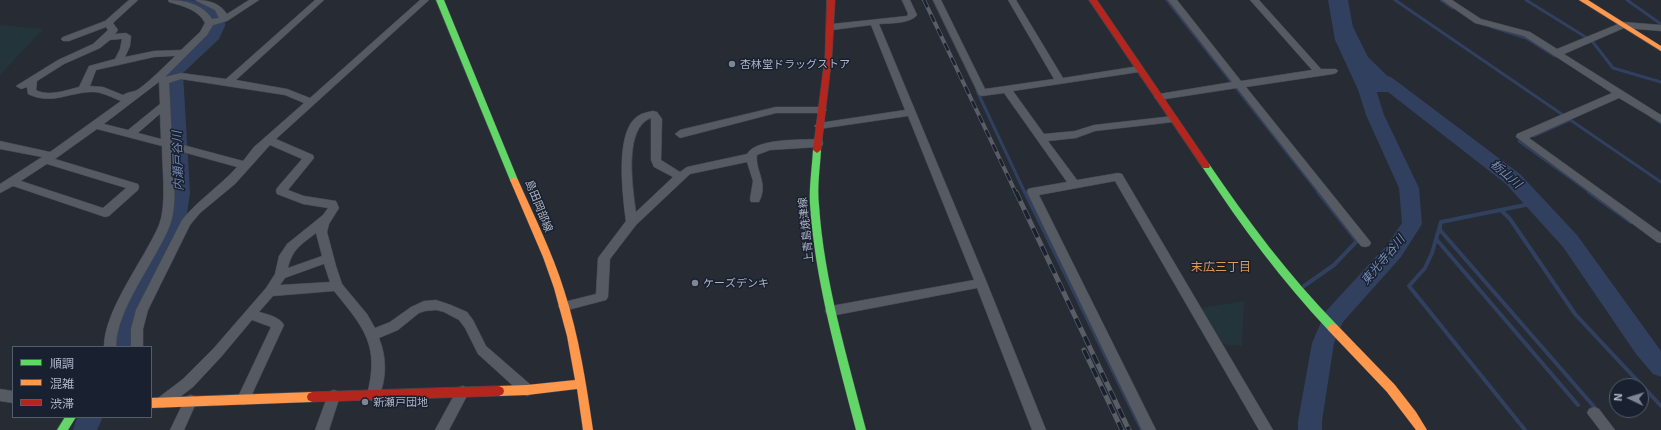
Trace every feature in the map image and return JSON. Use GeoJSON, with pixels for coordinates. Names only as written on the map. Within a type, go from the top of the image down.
{"type":"FeatureCollection","features":[{"type":"Feature","properties":{"kind":"main road","name":"島田岡部線"},"geometry":{"type":"LineString","coordinates":[[440,0],[551,268],[564,306],[578,361],[588,430]]}},
{"type":"Feature","properties":{"kind":"main road","name":"上青島焼津線"},"geometry":{"type":"LineString","coordinates":[[831,0],[832,27],[818,143],[814,203],[818,248],[830,311],[861,430]]}},
{"type":"Feature","properties":{"kind":"main road"},"geometry":{"type":"LineString","coordinates":[[1093,0],[1173,119],[1273,261],[1315,310],[1380,374],[1405,404],[1422,430]]}},
{"type":"Feature","properties":{"kind":"main road"},"geometry":{"type":"LineString","coordinates":[[1583,0],[1661,49]]}},
{"type":"Feature","properties":{"kind":"main road"},"geometry":{"type":"LineString","coordinates":[[157,402],[527,390],[582,384]]}},
{"type":"Feature","properties":{"kind":"main road"},"geometry":{"type":"LineString","coordinates":[[62,430],[71,418]]}},
{"type":"Feature","properties":{"kind":"street"},"geometry":{"type":"LineString","coordinates":[[66,39],[108,23],[134,0]]}},
{"type":"Feature","properties":{"kind":"street"},"geometry":{"type":"LineString","coordinates":[[172,0],[201,11],[206,16],[209,23]]}},
{"type":"Feature","properties":{"kind":"street"},"geometry":{"type":"LineString","coordinates":[[199,0],[218,8],[223,13],[224,19]]}},
{"type":"Feature","properties":{"kind":"street"},"geometry":{"type":"LineString","coordinates":[[104,118],[104,116],[113,107],[204,33],[209,23],[224,19],[255,0]]}},
{"type":"Feature","properties":{"kind":"street"},"geometry":{"type":"LineString","coordinates":[[228,82],[320,0]]}},
{"type":"Feature","properties":{"kind":"street"},"geometry":{"type":"LineString","coordinates":[[137,346],[137,329],[142,310],[186,223],[196,210],[231,181],[269,140],[310,102],[425,0]]}},
{"type":"Feature","properties":{"kind":"street"},"geometry":{"type":"LineString","coordinates":[[832,27],[909,18],[913,15],[906,0]]}},
{"type":"Feature","properties":{"kind":"street"},"geometry":{"type":"LineString","coordinates":[[937,0],[982,93],[1139,69]]}},
{"type":"Feature","properties":{"kind":"street"},"geometry":{"type":"LineString","coordinates":[[1012,0],[1060,81]]}},
{"type":"Feature","properties":{"kind":"street"},"geometry":{"type":"LineString","coordinates":[[1172,0],[1365,243]]}},
{"type":"Feature","properties":{"kind":"street"},"geometry":{"type":"LineString","coordinates":[[1254,0],[1319,72]]}},
{"type":"Feature","properties":{"kind":"street"},"geometry":{"type":"LineString","coordinates":[[1446,0],[1478,21],[1527,34],[1661,120]]}},
{"type":"Feature","properties":{"kind":"street"},"geometry":{"type":"LineString","coordinates":[[874,22],[981,283],[1039,430]]}},
{"type":"Feature","properties":{"kind":"street"},"geometry":{"type":"LineString","coordinates":[[21,86],[62,62],[90,50],[108,37],[113,30],[108,23]]}},
{"type":"Feature","properties":{"kind":"street"},"geometry":{"type":"LineString","coordinates":[[1557,53],[1623,25],[1661,28]]}},
{"type":"Feature","properties":{"kind":"street"},"geometry":{"type":"LineString","coordinates":[[108,37],[126,36],[123,54],[118,61]]}},
{"type":"Feature","properties":{"kind":"street"},"geometry":{"type":"LineString","coordinates":[[167,42],[178,53]]}},
{"type":"Feature","properties":{"kind":"street"},"geometry":{"type":"LineString","coordinates":[[83,90],[92,68],[154,54],[178,53]]}},
{"type":"Feature","properties":{"kind":"street"},"geometry":{"type":"LineString","coordinates":[[0,189],[49,158],[95,124],[161,79],[178,53]]}},
{"type":"Feature","properties":{"kind":"street"},"geometry":{"type":"LineString","coordinates":[[1158,97],[1333,71]]}},
{"type":"Feature","properties":{"kind":"street"},"geometry":{"type":"LineString","coordinates":[[161,79],[181,76],[228,82],[287,92],[310,102]]}},
{"type":"Feature","properties":{"kind":"street"},"geometry":{"type":"LineString","coordinates":[[32,79],[31,92],[37,96],[49,96],[93,89],[106,91],[124,99]]}},
{"type":"Feature","properties":{"kind":"street"},"geometry":{"type":"LineString","coordinates":[[110,346],[117,315],[165,224],[169,199],[168,144],[161,79]]}},
{"type":"Feature","properties":{"kind":"street"},"geometry":{"type":"LineString","coordinates":[[1006,89],[1074,184]]}},
{"type":"Feature","properties":{"kind":"street"},"geometry":{"type":"LineString","coordinates":[[1619,94],[1521,137],[1661,239]]}},
{"type":"Feature","properties":{"kind":"street"},"geometry":{"type":"LineString","coordinates":[[130,134],[165,105]]}},
{"type":"Feature","properties":{"kind":"street"},"geometry":{"type":"LineString","coordinates":[[680,134],[776,110],[822,110]]}},
{"type":"Feature","properties":{"kind":"street"},"geometry":{"type":"LineString","coordinates":[[820,126],[911,112]]}},
{"type":"Feature","properties":{"kind":"street"},"geometry":{"type":"LineString","coordinates":[[632,222],[626,164],[629,140],[638,123],[647,114],[653,114],[657,119],[656,160],[658,164],[681,177]]}},
{"type":"Feature","properties":{"kind":"street"},"geometry":{"type":"LineString","coordinates":[[1040,138],[1076,134],[1094,128],[1173,119]]}},
{"type":"Feature","properties":{"kind":"street"},"geometry":{"type":"LineString","coordinates":[[95,124],[245,166]]}},
{"type":"Feature","properties":{"kind":"street"},"geometry":{"type":"LineString","coordinates":[[269,140],[309,158],[281,191],[303,200],[332,204],[334,208],[324,223],[321,232],[337,286],[363,318],[379,352],[379,374],[373,395]]}},
{"type":"Feature","properties":{"kind":"street"},"geometry":{"type":"LineString","coordinates":[[756,199],[758,181],[751,158],[753,153],[758,149],[768,146],[818,143]]}},
{"type":"Feature","properties":{"kind":"street"},"geometry":{"type":"LineString","coordinates":[[0,145],[2,144],[49,158],[134,187],[104,213],[12,182]]}},
{"type":"Feature","properties":{"kind":"street"},"geometry":{"type":"LineString","coordinates":[[564,306],[602,297],[604,258],[632,222],[687,171],[751,158]]}},
{"type":"Feature","properties":{"kind":"street"},"geometry":{"type":"LineString","coordinates":[[1149,430],[1032,192],[1118,177],[1266,430]]}},
{"type":"Feature","properties":{"kind":"street"},"geometry":{"type":"LineString","coordinates":[[157,402],[188,383],[217,353],[270,291],[281,275],[285,256],[291,247],[331,213]]}},
{"type":"Feature","properties":{"kind":"street"},"geometry":{"type":"LineString","coordinates":[[281,275],[328,258]]}},
{"type":"Feature","properties":{"kind":"street"},"geometry":{"type":"LineString","coordinates":[[830,311],[981,283]]}},
{"type":"Feature","properties":{"kind":"street"},"geometry":{"type":"LineString","coordinates":[[270,291],[337,286]]}},
{"type":"Feature","properties":{"kind":"street"},"geometry":{"type":"LineString","coordinates":[[372,335],[394,326],[415,310],[424,306],[436,305],[447,308],[463,316],[470,324],[482,350],[527,390]]}},
{"type":"Feature","properties":{"kind":"street"},"geometry":{"type":"LineString","coordinates":[[243,399],[278,325],[269,320],[249,314]]}},
{"type":"Feature","properties":{"kind":"street"},"geometry":{"type":"LineString","coordinates":[[442,430],[463,392]]}},
{"type":"Feature","properties":{"kind":"street"},"geometry":{"type":"LineString","coordinates":[[0,395],[12,397]]}},
{"type":"Feature","properties":{"kind":"street"},"geometry":{"type":"LineString","coordinates":[[322,430],[334,396]]}},
{"type":"Feature","properties":{"kind":"street"},"geometry":{"type":"LineString","coordinates":[[177,430],[191,401]]}},
{"type":"Feature","properties":{"kind":"street"},"geometry":{"type":"LineString","coordinates":[[1594,413],[1608,430]]}},
{"type":"Feature","properties":{"kind":"shaded area"},"geometry":{"type":"Polygon","coordinates":[[[0,25],[43,29],[0,75],[0,25]]]}},
{"type":"Feature","properties":{"kind":"shaded area"},"geometry":{"type":"Polygon","coordinates":[[[1244,301],[1242,346],[1223,344],[1201,308],[1244,301]]]}},
{"type":"Feature","properties":{"kind":"water"},"geometry":{"type":"Polygon","coordinates":[[[1328,0],[1348,0],[1353,27],[1368,57],[1409,97],[1401,99],[1389,92],[1375,92],[1378,108],[1367,109],[1335,40],[1328,0]]]}},
{"type":"Feature","properties":{"kind":"waterway","name":"内瀬戸谷川"},"geometry":{"type":"LineString","coordinates":[[123,346],[125,324],[137,292],[176,220],[180,193],[174,71],[213,35],[217,26],[217,16],[209,9],[186,0]]}},
{"type":"Feature","properties":{"kind":"waterway"},"geometry":{"type":"LineString","coordinates":[[1167,0],[1319,193]]}},
{"type":"Feature","properties":{"kind":"waterway"},"geometry":{"type":"LineString","coordinates":[[1395,0],[1661,182]]}},
{"type":"Feature","properties":{"kind":"waterway"},"geometry":{"type":"LineString","coordinates":[[1441,0],[1453,8]]}},
{"type":"Feature","properties":{"kind":"waterway"},"geometry":{"type":"LineString","coordinates":[[1526,0],[1592,41],[1613,68],[1661,82]]}},
{"type":"Feature","properties":{"kind":"waterway"},"geometry":{"type":"LineString","coordinates":[[1627,0],[1661,24]]}},
{"type":"Feature","properties":{"kind":"waterway"},"geometry":{"type":"LineString","coordinates":[[1492,27],[1526,38],[1555,56]]}},
{"type":"Feature","properties":{"kind":"waterway","name":"栃山川"},"geometry":{"type":"LineString","coordinates":[[1385,81],[1513,179],[1570,241],[1644,347],[1661,367]]}},
{"type":"Feature","properties":{"kind":"waterway","name":"東光寺谷川"},"geometry":{"type":"LineString","coordinates":[[1310,430],[1310,421],[1323,343],[1334,317],[1394,251],[1412,224],[1409,188],[1375,115],[1365,83]]}},
{"type":"Feature","properties":{"kind":"waterway"},"geometry":{"type":"LineString","coordinates":[[977,91],[1025,193]]}},
{"type":"Feature","properties":{"kind":"waterway"},"geometry":{"type":"LineString","coordinates":[[1652,117],[1661,123]]}},
{"type":"Feature","properties":{"kind":"waterway"},"geometry":{"type":"LineString","coordinates":[[1534,136],[1570,120]]}},
{"type":"Feature","properties":{"kind":"waterway"},"geometry":{"type":"LineString","coordinates":[[1519,141],[1591,193]]}},
{"type":"Feature","properties":{"kind":"waterway"},"geometry":{"type":"LineString","coordinates":[[1025,192],[1142,430]]}},
{"type":"Feature","properties":{"kind":"waterway"},"geometry":{"type":"LineString","coordinates":[[1304,286],[1334,265],[1357,241],[1318,192]]}},
{"type":"Feature","properties":{"kind":"waterway"},"geometry":{"type":"LineString","coordinates":[[1589,192],[1631,222]]}},
{"type":"Feature","properties":{"kind":"waterway"},"geometry":{"type":"LineString","coordinates":[[1525,430],[1409,286],[1425,268],[1432,253],[1441,222],[1535,203]]}},
{"type":"Feature","properties":{"kind":"waterway"},"geometry":{"type":"LineString","coordinates":[[1501,210],[1510,219],[1575,314],[1661,406]]}},
{"type":"Feature","properties":{"kind":"waterway"},"geometry":{"type":"LineString","coordinates":[[1440,226],[1440,230],[1596,409]]}},
{"type":"Feature","properties":{"kind":"waterway"},"geometry":{"type":"LineString","coordinates":[[1437,240],[1578,405]]}},
{"type":"Feature","properties":{"kind":"waterway","name":"内瀬戸谷川"},"geometry":{"type":"LineString","coordinates":[[85,430],[86,424],[90,418]]}},
{"type":"Feature","properties":{"kind":"railway"},"geometry":{"type":"LineString","coordinates":[[924,0],[1016,193]]}},
{"type":"Feature","properties":{"kind":"railway"},"geometry":{"type":"LineString","coordinates":[[1016,192],[1129,430]]}},
{"type":"Feature","properties":{"kind":"railway"},"geometry":{"type":"LineString","coordinates":[[1084,350],[1122,430]]}},
{"type":"Feature","properties":{"kind":"traffic: fast"},"geometry":{"type":"LineString","coordinates":[[440,0],[514,180]]}},
{"type":"Feature","properties":{"kind":"traffic: fast"},"geometry":{"type":"LineString","coordinates":[[817,150],[814,203],[819,248],[831,311],[861,430]]}},
{"type":"Feature","properties":{"kind":"traffic: fast"},"geometry":{"type":"LineString","coordinates":[[1206,166],[1265,250],[1298,290],[1333,328]]}},
{"type":"Feature","properties":{"kind":"traffic: fast"},"geometry":{"type":"LineString","coordinates":[[62,430],[70,418]]}},
{"type":"Feature","properties":{"kind":"traffic: slow"},"geometry":{"type":"LineString","coordinates":[[1583,0],[1661,49]]}},
{"type":"Feature","properties":{"kind":"traffic: slow"},"geometry":{"type":"LineString","coordinates":[[514,180],[547,257],[564,304],[575,351],[588,430]]}},
{"type":"Feature","properties":{"kind":"traffic: slow"},"geometry":{"type":"LineString","coordinates":[[1333,328],[1369,364],[1391,389],[1422,430]]}},
{"type":"Feature","properties":{"kind":"traffic: slow"},"geometry":{"type":"LineString","coordinates":[[499,391],[527,390],[582,384]]}},
{"type":"Feature","properties":{"kind":"traffic: slow"},"geometry":{"type":"LineString","coordinates":[[152,403],[312,397]]}},
{"type":"Feature","properties":{"kind":"traffic: jam"},"geometry":{"type":"LineString","coordinates":[[817,150],[829,56],[831,0]]}},
{"type":"Feature","properties":{"kind":"traffic: jam"},"geometry":{"type":"LineString","coordinates":[[1093,0],[1206,166]]}},
{"type":"Feature","properties":{"kind":"traffic: jam"},"geometry":{"type":"LineString","coordinates":[[312,397],[499,391]]}},
{"type":"Feature","properties":{"kind":"place","name":"杏林堂ドラッグストア"},"geometry":{"type":"Point","coordinates":[732,64]}},
{"type":"Feature","properties":{"kind":"place","name":"ケーズデンキ"},"geometry":{"type":"Point","coordinates":[695,283]}},
{"type":"Feature","properties":{"kind":"place","name":"新瀬戸団地"},"geometry":{"type":"Point","coordinates":[365,402]}},
{"type":"Feature","properties":{"kind":"district","name":"末広三丁目"},"geometry":{"type":"Point","coordinates":[1221,267]}}]}
